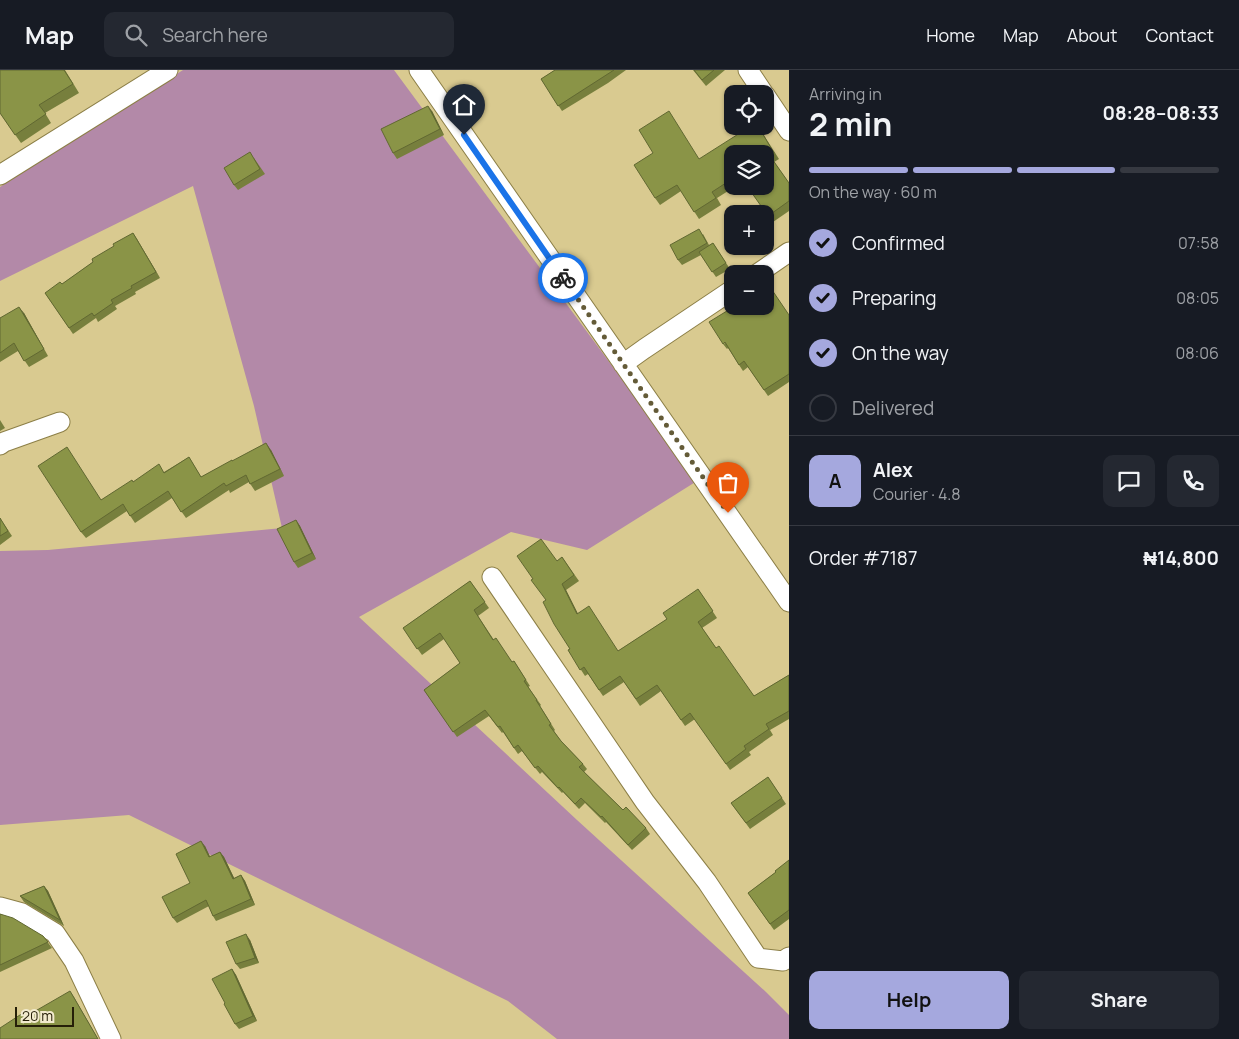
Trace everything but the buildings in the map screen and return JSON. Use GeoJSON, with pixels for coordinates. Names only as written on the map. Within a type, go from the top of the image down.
{"type":"FeatureCollection","features":[{"type":"Feature","properties":{"kind":"street"},"geometry":{"type":"LineString","coordinates":[[0,175],[168,70]]}},
{"type":"Feature","properties":{"kind":"street"},"geometry":{"type":"LineString","coordinates":[[419,70],[789,602]]}},
{"type":"Feature","properties":{"kind":"street"},"geometry":{"type":"LineString","coordinates":[[748,70],[758,85]]}},
{"type":"Feature","properties":{"kind":"street"},"geometry":{"type":"LineString","coordinates":[[774,109],[789,131]]}},
{"type":"Feature","properties":{"kind":"street"},"geometry":{"type":"LineString","coordinates":[[770,265],[789,252]]}},
{"type":"Feature","properties":{"kind":"street"},"geometry":{"type":"LineString","coordinates":[[623,364],[724,295]]}},
{"type":"Feature","properties":{"kind":"street"},"geometry":{"type":"LineString","coordinates":[[0,445],[60,422]]}},
{"type":"Feature","properties":{"kind":"street"},"geometry":{"type":"LineString","coordinates":[[492,577],[646,802],[707,882],[758,958],[783,961],[789,957]]}},
{"type":"Feature","properties":{"kind":"street"},"geometry":{"type":"LineString","coordinates":[[0,907],[22,913],[54,933],[74,961],[112,1039]]}},
{"type":"Feature","properties":{"kind":"shaded area"},"geometry":{"type":"Polygon","coordinates":[[[183,70],[394,70],[697,481],[587,550],[511,532],[359,617],[577,820],[766,992],[789,1015],[789,1039],[557,1039],[508,1001],[129,815],[0,825],[0,551],[48,550],[282,528],[254,406],[193,186],[0,281],[0,187],[183,70]]]}},
{"type":"Feature","properties":{"kind":"way so far"},"geometry":{"type":"LineString","coordinates":[[563,278],[728,513]]}},
{"type":"Feature","properties":{"kind":"route"},"geometry":{"type":"LineString","coordinates":[[464,135],[563,278]]}}]}
